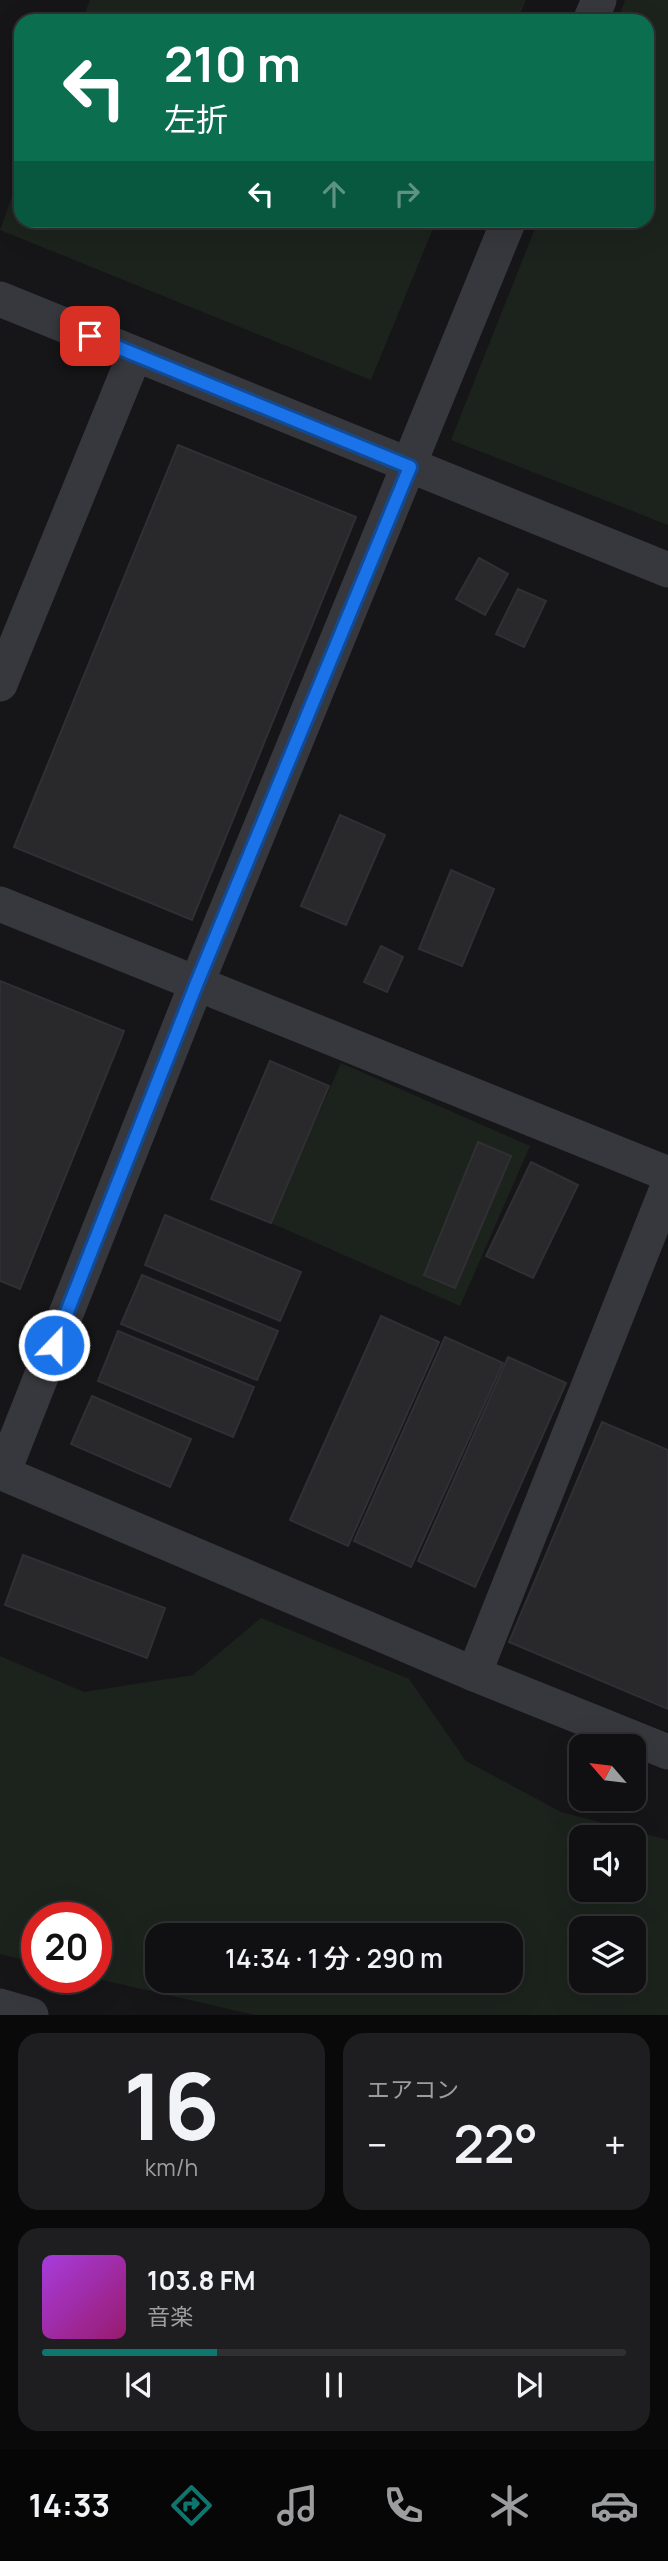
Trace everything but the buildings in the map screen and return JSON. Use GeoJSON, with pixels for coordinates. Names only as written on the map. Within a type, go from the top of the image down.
{"type":"FeatureCollection","features":[{"type":"Feature","properties":{"kind":"street"},"geometry":{"type":"LineString","coordinates":[[506,228],[196,985],[1,1473],[474,1674],[668,1752]]}},
{"type":"Feature","properties":{"kind":"street"},"geometry":{"type":"LineString","coordinates":[[0,299],[668,570]]}},
{"type":"Feature","properties":{"kind":"street"},"geometry":{"type":"LineString","coordinates":[[0,684],[135,354]]}},
{"type":"Feature","properties":{"kind":"street"},"geometry":{"type":"LineString","coordinates":[[0,904],[668,1174]]}},
{"type":"Feature","properties":{"kind":"street"},"geometry":{"type":"LineString","coordinates":[[474,1674],[668,1185]]}},
{"type":"Feature","properties":{"kind":"street"},"geometry":{"type":"LineString","coordinates":[[0,2007],[31,2015]]}},
{"type":"Feature","properties":{"kind":"shaded area"},"geometry":{"type":"Polygon","coordinates":[[[90,0],[526,0],[520,14],[85,14],[90,0]]]}},
{"type":"Feature","properties":{"kind":"shaded area"},"geometry":{"type":"Polygon","coordinates":[[[625,0],[668,0],[668,525],[451,440],[535,228],[654,228],[654,14],[620,14],[625,0]]]}},
{"type":"Feature","properties":{"kind":"shaded area"},"geometry":{"type":"Polygon","coordinates":[[[14,191],[14,228],[433,228],[371,380],[0,230],[14,191]]]}},
{"type":"Feature","properties":{"kind":"shaded area"},"geometry":{"type":"Polygon","coordinates":[[[341,1063],[530,1146],[460,1306],[271,1223],[341,1063]]]}},
{"type":"Feature","properties":{"kind":"shaded area"},"geometry":{"type":"Polygon","coordinates":[[[261,1618],[409,1679],[466,1761],[561,1812],[611,1825],[569,1825],[569,1902],[646,1902],[646,1834],[668,1840],[668,2015],[255,2015],[159,1993],[523,1993],[523,1923],[145,1923],[145,1990],[112,1982],[112,1902],[21,1902],[21,1959],[0,1954],[0,1656],[84,1692],[193,1675],[261,1618]]]}},
{"type":"Feature","properties":{"kind":"route"},"geometry":{"type":"LineString","coordinates":[[54,1345],[196,985],[410,467],[90,336]]}}]}
